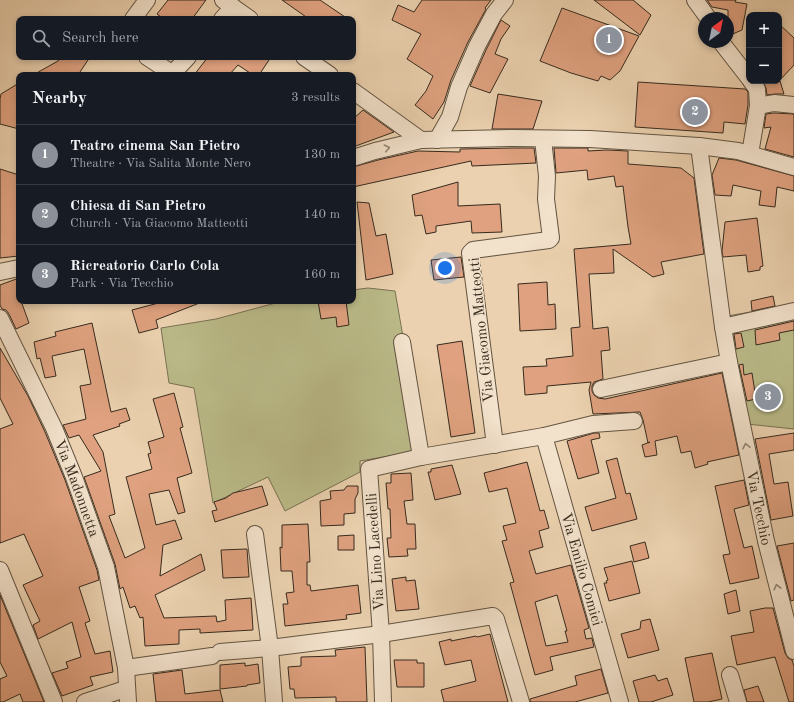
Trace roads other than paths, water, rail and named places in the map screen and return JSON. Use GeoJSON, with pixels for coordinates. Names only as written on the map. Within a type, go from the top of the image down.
{"type":"FeatureCollection","features":[{"type":"Feature","properties":{"kind":"street"},"geometry":{"type":"LineString","coordinates":[[135,16],[147,0]]}},
{"type":"Feature","properties":{"kind":"street"},"geometry":{"type":"LineString","coordinates":[[437,140],[450,118],[459,88],[477,46],[494,14],[504,0]]}},
{"type":"Feature","properties":{"kind":"street"},"geometry":{"type":"LineString","coordinates":[[695,0],[704,12]]}},
{"type":"Feature","properties":{"kind":"street"},"geometry":{"type":"LineString","coordinates":[[223,16],[228,3],[246,16]]}},
{"type":"Feature","properties":{"kind":"street"},"geometry":{"type":"LineString","coordinates":[[726,48],[746,74]]}},
{"type":"Feature","properties":{"kind":"street"},"geometry":{"type":"LineString","coordinates":[[151,60],[168,72]]}},
{"type":"Feature","properties":{"kind":"street"},"geometry":{"type":"LineString","coordinates":[[175,72],[185,60]]}},
{"type":"Feature","properties":{"kind":"street"},"geometry":{"type":"LineString","coordinates":[[308,60],[326,72]]}},
{"type":"Feature","properties":{"kind":"street"},"geometry":{"type":"LineString","coordinates":[[750,154],[758,106],[757,89],[753,84]]}},
{"type":"Feature","properties":{"kind":"street"},"geometry":{"type":"LineString","coordinates":[[356,94],[421,140]]}},
{"type":"Feature","properties":{"kind":"street"},"geometry":{"type":"LineString","coordinates":[[758,106],[774,103],[794,105]]}},
{"type":"Feature","properties":{"kind":"street","name":"Via Giacomo Matteotti"},"geometry":{"type":"LineString","coordinates":[[495,445],[470,253],[473,250],[548,240],[551,238],[546,199],[547,176],[543,139]]}},
{"type":"Feature","properties":{"kind":"street"},"geometry":{"type":"LineString","coordinates":[[356,157],[421,140],[624,140],[699,146],[750,154],[794,167]]}},
{"type":"Feature","properties":{"kind":"street","name":"Via Tecchio"},"geometry":{"type":"LineString","coordinates":[[699,146],[722,327],[766,541],[794,651]]}},
{"type":"Feature","properties":{"kind":"street"},"geometry":{"type":"LineString","coordinates":[[0,272],[16,269]]}},
{"type":"Feature","properties":{"kind":"street"},"geometry":{"type":"LineString","coordinates":[[722,327],[794,311]]}},
{"type":"Feature","properties":{"kind":"street","name":"Via Madonnetta"},"geometry":{"type":"LineString","coordinates":[[0,318],[54,428],[80,492],[106,567],[126,668],[128,696]]}},
{"type":"Feature","properties":{"kind":"street"},"geometry":{"type":"LineString","coordinates":[[402,342],[421,457],[544,436],[593,424],[634,420]]}},
{"type":"Feature","properties":{"kind":"street"},"geometry":{"type":"LineString","coordinates":[[601,389],[729,362]]}},
{"type":"Feature","properties":{"kind":"street","name":"Via Emilio Comici"},"geometry":{"type":"LineString","coordinates":[[544,436],[620,702]]}},
{"type":"Feature","properties":{"kind":"street","name":"Via Lino Lacedelli"},"geometry":{"type":"LineString","coordinates":[[383,702],[381,634],[369,469],[421,457]]}},
{"type":"Feature","properties":{"kind":"street"},"geometry":{"type":"LineString","coordinates":[[255,534],[270,648],[274,702]]}},
{"type":"Feature","properties":{"kind":"street"},"geometry":{"type":"LineString","coordinates":[[0,570],[54,702]]}},
{"type":"Feature","properties":{"kind":"street"},"geometry":{"type":"LineString","coordinates":[[126,668],[216,654],[381,634],[493,616],[496,620],[521,702]]}},
{"type":"Feature","properties":{"kind":"street"},"geometry":{"type":"LineString","coordinates":[[730,675],[738,702]]}},
{"type":"Feature","properties":{"kind":"street"},"geometry":{"type":"LineString","coordinates":[[85,702],[119,690],[128,696]]}},
{"type":"Feature","properties":{"kind":"place","name":"Teatro cinema San Pietro"},"geometry":{"type":"Point","coordinates":[609,40]}},
{"type":"Feature","properties":{"kind":"place","name":"Chiesa di San Pietro"},"geometry":{"type":"Point","coordinates":[695,112]}},
{"type":"Feature","properties":{"kind":"place","name":"Ricreatorio Carlo Cola"},"geometry":{"type":"Point","coordinates":[768,397]}}]}
